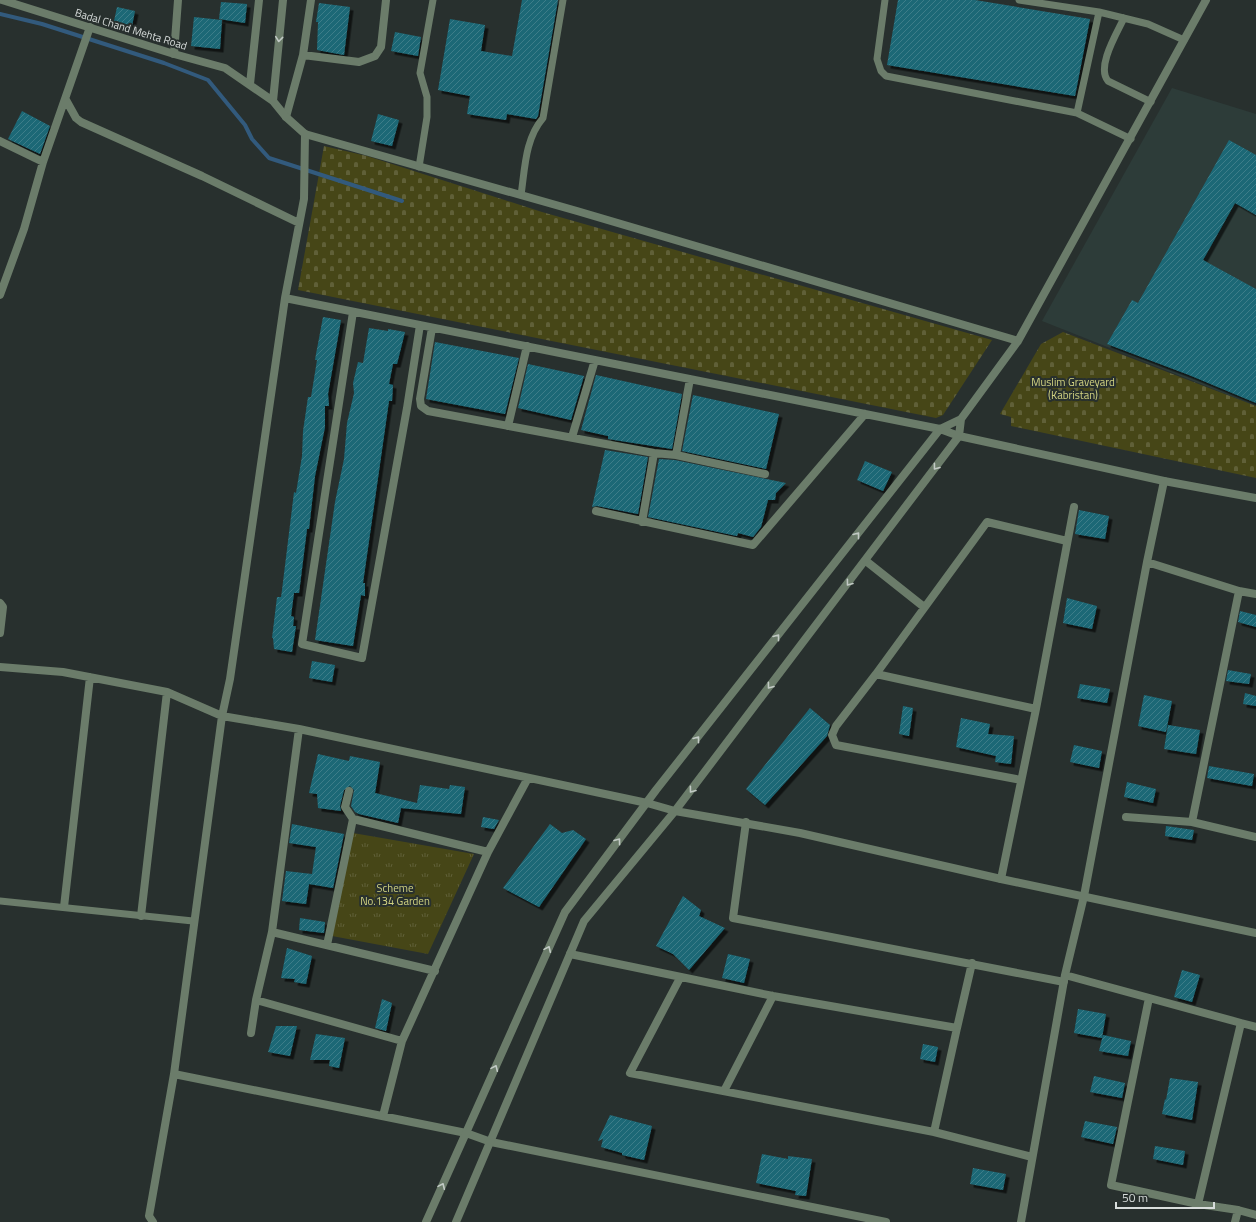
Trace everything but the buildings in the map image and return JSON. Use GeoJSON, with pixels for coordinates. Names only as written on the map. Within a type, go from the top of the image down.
{"type":"FeatureCollection","features":[{"type":"Feature","properties":{"kind":"street","name":"Badal Chand Mehta Road"},"geometry":{"type":"LineString","coordinates":[[2,0],[174,54],[226,68],[273,101],[286,117],[305,134]]}},
{"type":"Feature","properties":{"kind":"street"},"geometry":{"type":"LineString","coordinates":[[174,54],[178,0]]}},
{"type":"Feature","properties":{"kind":"street"},"geometry":{"type":"LineString","coordinates":[[250,84],[259,0]]}},
{"type":"Feature","properties":{"kind":"street"},"geometry":{"type":"LineString","coordinates":[[273,101],[283,0]]}},
{"type":"Feature","properties":{"kind":"street"},"geometry":{"type":"LineString","coordinates":[[286,117],[303,54],[311,0]]}},
{"type":"Feature","properties":{"kind":"street"},"geometry":{"type":"LineString","coordinates":[[303,54],[359,62],[375,56],[380,47],[386,0]]}},
{"type":"Feature","properties":{"kind":"street"},"geometry":{"type":"LineString","coordinates":[[426,1222],[565,912],[647,803],[940,429],[960,419],[1018,341],[1131,139],[1206,0]]}},
{"type":"Feature","properties":{"kind":"street"},"geometry":{"type":"LineString","coordinates":[[0,295],[24,230],[43,162],[90,28]]}},
{"type":"Feature","properties":{"kind":"street"},"geometry":{"type":"LineString","coordinates":[[66,100],[76,118],[81,122],[202,176],[299,223]]}},
{"type":"Feature","properties":{"kind":"street"},"geometry":{"type":"LineString","coordinates":[[153,1222],[149,1216],[174,1074],[193,921],[222,716],[230,679],[285,298],[304,199],[305,134],[521,195],[1018,341]]}},
{"type":"Feature","properties":{"kind":"street"},"geometry":{"type":"LineString","coordinates":[[0,141],[43,162]]}},
{"type":"Feature","properties":{"kind":"street"},"geometry":{"type":"LineString","coordinates":[[285,298],[940,429],[959,436],[1256,498]]}},
{"type":"Feature","properties":{"kind":"street"},"geometry":{"type":"LineString","coordinates":[[353,312],[302,644],[362,658],[407,408],[420,325]]}},
{"type":"Feature","properties":{"kind":"street"},"geometry":{"type":"LineString","coordinates":[[432,328],[420,399],[421,406],[428,411],[572,437],[654,454],[676,455],[765,474]]}},
{"type":"Feature","properties":{"kind":"street"},"geometry":{"type":"LineString","coordinates":[[508,426],[527,346]]}},
{"type":"Feature","properties":{"kind":"street"},"geometry":{"type":"LineString","coordinates":[[572,437],[595,360]]}},
{"type":"Feature","properties":{"kind":"street"},"geometry":{"type":"LineString","coordinates":[[676,455],[690,379]]}},
{"type":"Feature","properties":{"kind":"street"},"geometry":{"type":"LineString","coordinates":[[596,511],[753,545],[865,414]]}},
{"type":"Feature","properties":{"kind":"street"},"geometry":{"type":"LineString","coordinates":[[456,1222],[584,921],[675,811],[866,561],[959,436],[960,419]]}},
{"type":"Feature","properties":{"kind":"street"},"geometry":{"type":"LineString","coordinates":[[642,522],[654,454]]}},
{"type":"Feature","properties":{"kind":"street"},"geometry":{"type":"LineString","coordinates":[[1021,1222],[1065,979],[1084,896],[1147,562],[1164,480]]}},
{"type":"Feature","properties":{"kind":"street"},"geometry":{"type":"LineString","coordinates":[[1001,879],[1036,709],[1074,507]]}},
{"type":"Feature","properties":{"kind":"street"},"geometry":{"type":"LineString","coordinates":[[1021,780],[836,744],[832,735],[836,726],[876,674],[987,522],[1067,541]]}},
{"type":"Feature","properties":{"kind":"street"},"geometry":{"type":"LineString","coordinates":[[866,561],[924,607]]}},
{"type":"Feature","properties":{"kind":"street"},"geometry":{"type":"LineString","coordinates":[[1147,562],[1239,591],[1256,594]]}},
{"type":"Feature","properties":{"kind":"street"},"geometry":{"type":"LineString","coordinates":[[1192,822],[1239,591]]}},
{"type":"Feature","properties":{"kind":"street"},"geometry":{"type":"LineString","coordinates":[[0,603],[3,607],[0,633]]}},
{"type":"Feature","properties":{"kind":"street"},"geometry":{"type":"LineString","coordinates":[[0,666],[63,672],[166,692],[222,716],[299,729],[647,803],[675,811],[746,822],[800,833],[1001,879],[1256,933]]}},
{"type":"Feature","properties":{"kind":"street"},"geometry":{"type":"LineString","coordinates":[[876,674],[1036,709]]}},
{"type":"Feature","properties":{"kind":"street"},"geometry":{"type":"LineString","coordinates":[[64,907],[90,677]]}},
{"type":"Feature","properties":{"kind":"street"},"geometry":{"type":"LineString","coordinates":[[141,916],[166,692]]}},
{"type":"Feature","properties":{"kind":"street"},"geometry":{"type":"LineString","coordinates":[[251,1033],[256,1000],[272,932],[299,729]]}},
{"type":"Feature","properties":{"kind":"street"},"geometry":{"type":"LineString","coordinates":[[383,1116],[402,1041],[488,852],[528,778]]}},
{"type":"Feature","properties":{"kind":"street"},"geometry":{"type":"LineString","coordinates":[[349,791],[345,807],[353,819],[488,852]]}},
{"type":"Feature","properties":{"kind":"street"},"geometry":{"type":"LineString","coordinates":[[1126,817],[1192,822],[1256,837]]}},
{"type":"Feature","properties":{"kind":"street"},"geometry":{"type":"LineString","coordinates":[[327,945],[353,819]]}},
{"type":"Feature","properties":{"kind":"street"},"geometry":{"type":"LineString","coordinates":[[746,822],[733,918],[1065,979],[1149,998],[1256,1027]]}},
{"type":"Feature","properties":{"kind":"street"},"geometry":{"type":"LineString","coordinates":[[272,932],[435,971]]}},
{"type":"Feature","properties":{"kind":"street"},"geometry":{"type":"LineString","coordinates":[[570,954],[680,978],[773,996],[958,1028]]}},
{"type":"Feature","properties":{"kind":"street"},"geometry":{"type":"LineString","coordinates":[[934,1132],[972,963]]}},
{"type":"Feature","properties":{"kind":"street"},"geometry":{"type":"LineString","coordinates":[[680,978],[630,1073],[934,1132],[1032,1157]]}},
{"type":"Feature","properties":{"kind":"street"},"geometry":{"type":"LineString","coordinates":[[724,1091],[773,996]]}},
{"type":"Feature","properties":{"kind":"street"},"geometry":{"type":"LineString","coordinates":[[1149,998],[1111,1185],[1198,1204],[1238,1210],[1256,1215]]}},
{"type":"Feature","properties":{"kind":"street"},"geometry":{"type":"LineString","coordinates":[[256,1000],[402,1041]]}},
{"type":"Feature","properties":{"kind":"street"},"geometry":{"type":"LineString","coordinates":[[1198,1204],[1241,1024]]}},
{"type":"Feature","properties":{"kind":"street"},"geometry":{"type":"LineString","coordinates":[[174,1074],[466,1133],[491,1142],[886,1222]]}},
{"type":"Feature","properties":{"kind":"street"},"geometry":{"type":"LineString","coordinates":[[1235,1222],[1238,1210]]}},
{"type":"Feature","properties":{"kind":"lane"},"geometry":{"type":"LineString","coordinates":[[419,167],[427,117],[427,97],[420,73],[433,0]]}},
{"type":"Feature","properties":{"kind":"lane"},"geometry":{"type":"LineString","coordinates":[[521,195],[529,143],[535,128],[543,118],[563,0]]}},
{"type":"Feature","properties":{"kind":"lane"},"geometry":{"type":"LineString","coordinates":[[886,0],[877,59],[886,76],[1077,113],[1131,139]]}},
{"type":"Feature","properties":{"kind":"lane"},"geometry":{"type":"LineString","coordinates":[[1019,0],[1099,12],[1124,18],[1148,24],[1184,40]]}},
{"type":"Feature","properties":{"kind":"lane"},"geometry":{"type":"LineString","coordinates":[[1077,113],[1099,12]]}},
{"type":"Feature","properties":{"kind":"lane"},"geometry":{"type":"LineString","coordinates":[[1124,18],[1103,65],[1104,76],[1108,81],[1151,102]]}},
{"type":"Feature","properties":{"kind":"lane"},"geometry":{"type":"LineString","coordinates":[[0,901],[193,921]]}},
{"type":"Feature","properties":{"kind":"shaded area"},"geometry":{"type":"Polygon","coordinates":[[[1172,88],[1256,114],[1256,406],[1042,321],[1172,88]]]}},
{"type":"Feature","properties":{"kind":"green space"},"geometry":{"type":"Polygon","coordinates":[[[324,146],[367,156],[542,212],[992,340],[943,415],[936,418],[298,290],[324,146]]]}},
{"type":"Feature","properties":{"kind":"green space","name":"Muslim Graveyard (Kabristan)"},"geometry":{"type":"Polygon","coordinates":[[[1063,332],[1256,406],[1256,478],[1011,426],[1011,417],[1000,414],[1041,344],[1063,332]]]}},
{"type":"Feature","properties":{"kind":"green space","name":"Scheme No.134 Garden"},"geometry":{"type":"Polygon","coordinates":[[[353,833],[474,854],[428,954],[332,936],[353,833]]]}},
{"type":"Feature","properties":{"kind":"waterway"},"geometry":{"type":"LineString","coordinates":[[0,14],[42,24],[164,63],[208,80],[245,125],[252,139],[269,158],[402,201]]}}]}
